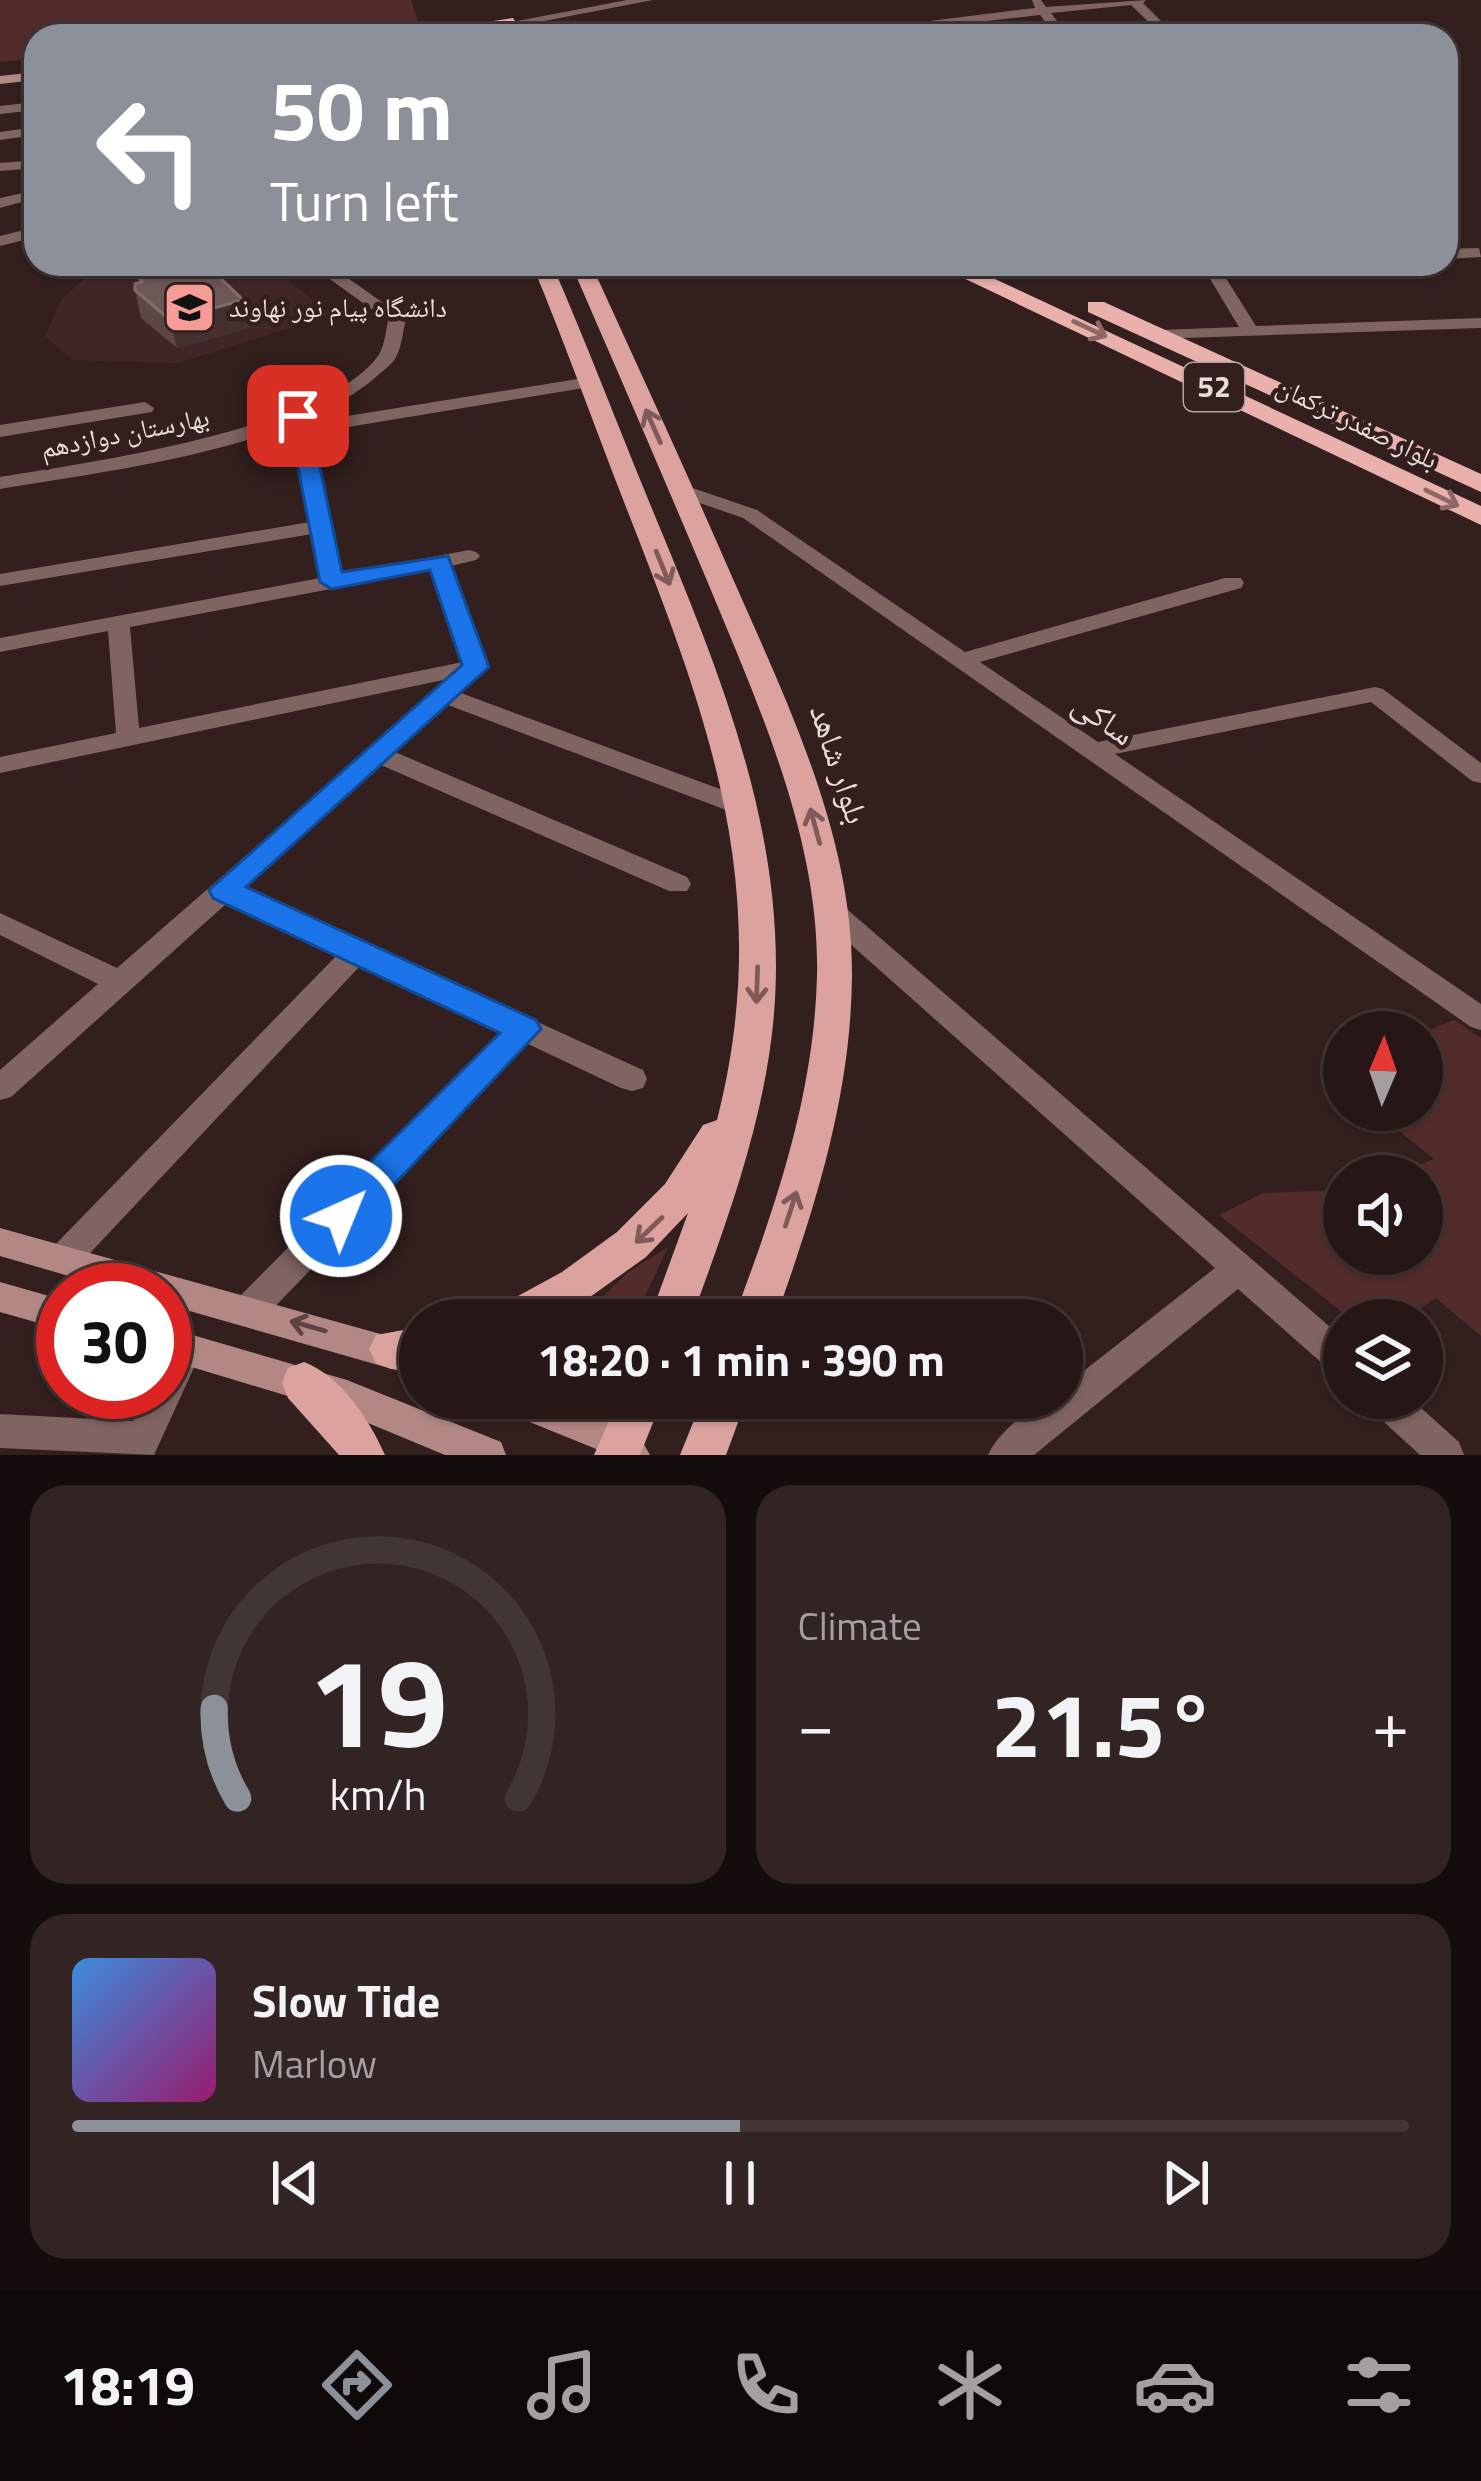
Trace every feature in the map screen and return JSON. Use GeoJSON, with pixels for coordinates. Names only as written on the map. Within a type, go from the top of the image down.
{"type":"FeatureCollection","features":[{"type":"Feature","properties":{"kind":"highway"},"geometry":{"type":"LineString","coordinates":[[494,7],[516,24]]}},
{"type":"Feature","properties":{"kind":"highway"},"geometry":{"type":"LineString","coordinates":[[469,24],[514,22]]}},
{"type":"Feature","properties":{"kind":"highway","name":"بلوار صفدر ترکمان"},"geometry":{"type":"LineString","coordinates":[[970,276],[1481,517]]}},
{"type":"Feature","properties":{"kind":"highway","name":"بلوار صفدر ترکمان"},"geometry":{"type":"LineString","coordinates":[[1025,276],[1476,479]]}},
{"type":"Feature","properties":{"kind":"main road"},"geometry":{"type":"LineString","coordinates":[[547,276],[705,673],[743,807],[757,920],[749,1059],[710,1208],[678,1299]]}},
{"type":"Feature","properties":{"kind":"main road","name":"بلوار شاهد"},"geometry":{"type":"LineString","coordinates":[[586,276],[793,749],[822,850],[831,910],[834,991],[826,1078],[798,1190],[761,1299]]}},
{"type":"Feature","properties":{"kind":"main road"},"geometry":{"type":"LineString","coordinates":[[553,1299],[599,1273],[655,1228],[696,1177],[749,1059]]}},
{"type":"Feature","properties":{"kind":"main road"},"geometry":{"type":"LineString","coordinates":[[0,1242],[78,1263]]}},
{"type":"Feature","properties":{"kind":"main road"},"geometry":{"type":"LineString","coordinates":[[192,1296],[399,1349]]}},
{"type":"Feature","properties":{"kind":"main road"},"geometry":{"type":"LineString","coordinates":[[0,1298],[36,1308]]}},
{"type":"Feature","properties":{"kind":"main road"},"geometry":{"type":"LineString","coordinates":[[192,1351],[304,1383],[488,1455]]}},
{"type":"Feature","properties":{"kind":"main road"},"geometry":{"type":"LineString","coordinates":[[304,1383],[352,1433],[362,1455]]}},
{"type":"Feature","properties":{"kind":"main road"},"geometry":{"type":"LineString","coordinates":[[558,1419],[624,1450],[634,1419]]}},
{"type":"Feature","properties":{"kind":"main road"},"geometry":{"type":"LineString","coordinates":[[704,1455],[717,1419]]}},
{"type":"Feature","properties":{"kind":"street"},"geometry":{"type":"LineString","coordinates":[[551,0],[618,4]]}},
{"type":"Feature","properties":{"kind":"street"},"geometry":{"type":"LineString","coordinates":[[514,22],[647,0]]}},
{"type":"Feature","properties":{"kind":"street"},"geometry":{"type":"LineString","coordinates":[[902,24],[1039,5],[1136,0],[1159,24]]}},
{"type":"Feature","properties":{"kind":"street","name":"بهارستان دوازدهم"},"geometry":{"type":"LineString","coordinates":[[0,483],[218,444],[300,423],[377,367],[398,334],[392,311],[336,276]]}},
{"type":"Feature","properties":{"kind":"street"},"geometry":{"type":"LineString","coordinates":[[1216,276],[1251,332]]}},
{"type":"Feature","properties":{"kind":"street"},"geometry":{"type":"LineString","coordinates":[[1160,335],[1481,323]]}},
{"type":"Feature","properties":{"kind":"street"},"geometry":{"type":"LineString","coordinates":[[332,582],[300,423],[590,382]]}},
{"type":"Feature","properties":{"kind":"street"},"geometry":{"type":"LineString","coordinates":[[0,431],[145,408]]}},
{"type":"Feature","properties":{"kind":"street","name":"ساکی"},"geometry":{"type":"LineString","coordinates":[[681,490],[750,514],[1481,1018]]}},
{"type":"Feature","properties":{"kind":"street"},"geometry":{"type":"LineString","coordinates":[[0,580],[321,526]]}},
{"type":"Feature","properties":{"kind":"street"},"geometry":{"type":"LineString","coordinates":[[0,645],[469,556]]}},
{"type":"Feature","properties":{"kind":"street"},"geometry":{"type":"LineString","coordinates":[[440,561],[476,667]]}},
{"type":"Feature","properties":{"kind":"street"},"geometry":{"type":"LineString","coordinates":[[961,660],[1233,584]]}},
{"type":"Feature","properties":{"kind":"street"},"geometry":{"type":"LineString","coordinates":[[118,623],[128,738]]}},
{"type":"Feature","properties":{"kind":"street"},"geometry":{"type":"LineString","coordinates":[[0,1088],[476,667]]}},
{"type":"Feature","properties":{"kind":"street"},"geometry":{"type":"LineString","coordinates":[[0,765],[476,667]]}},
{"type":"Feature","properties":{"kind":"street"},"geometry":{"type":"LineString","coordinates":[[1093,751],[1367,694],[1381,698],[1481,775]]}},
{"type":"Feature","properties":{"kind":"street"},"geometry":{"type":"LineString","coordinates":[[444,695],[743,807]]}},
{"type":"Feature","properties":{"kind":"street"},"geometry":{"type":"LineString","coordinates":[[378,754],[678,884]]}},
{"type":"Feature","properties":{"kind":"street"},"geometry":{"type":"LineString","coordinates":[[224,890],[632,1079]]}},
{"type":"Feature","properties":{"kind":"street"},"geometry":{"type":"LineString","coordinates":[[831,910],[1323,1342]]}},
{"type":"Feature","properties":{"kind":"street"},"geometry":{"type":"LineString","coordinates":[[1,925],[119,982]]}},
{"type":"Feature","properties":{"kind":"street"},"geometry":{"type":"LineString","coordinates":[[63,1258],[358,952]]}},
{"type":"Feature","properties":{"kind":"street"},"geometry":{"type":"LineString","coordinates":[[250,1309],[524,1029]]}},
{"type":"Feature","properties":{"kind":"street"},"geometry":{"type":"LineString","coordinates":[[1006,1455],[1241,1267]]}},
{"type":"Feature","properties":{"kind":"street"},"geometry":{"type":"LineString","coordinates":[[1407,1419],[1446,1455]]}},
{"type":"Feature","properties":{"kind":"street"},"geometry":{"type":"LineString","coordinates":[[0,1431],[140,1447]]}},
{"type":"Feature","properties":{"kind":"shaded area"},"geometry":{"type":"Polygon","coordinates":[[[0,0],[411,0],[419,24],[24,24],[24,60],[0,62],[0,0]]]}},
{"type":"Feature","properties":{"kind":"shaded area","name":"دانشگاه پیام نور نهاوند"},"geometry":{"type":"Polygon","coordinates":[[[87,276],[282,276],[332,315],[178,363],[73,360],[45,336],[61,300],[87,276]]]}},
{"type":"Feature","properties":{"kind":"shaded area"},"geometry":{"type":"Polygon","coordinates":[[[1454,1020],[1481,1038],[1481,1336],[1443,1299],[1325,1299],[1219,1215],[1263,1193],[1323,1191],[1323,1275],[1443,1275],[1443,1155],[1429,1155],[1399,1131],[1443,1131],[1443,1024],[1454,1020]]]}},
{"type":"Feature","properties":{"kind":"shaded area"},"geometry":{"type":"Polygon","coordinates":[[[668,1247],[644,1299],[600,1299],[627,1273],[668,1247]]]}},
{"type":"Feature","properties":{"kind":"building"},"geometry":{"type":"Polygon","coordinates":[[[138,276],[218,276],[243,300],[170,320],[135,290],[135,284],[142,282],[138,276]]]}},
{"type":"Feature","properties":{"kind":"place","name":"دانشگاه پیام نور نهاوند"},"geometry":{"type":"Point","coordinates":[190,308]}},
{"type":"Feature","properties":{"kind":"route"},"geometry":{"type":"LineString","coordinates":[[298,416],[332,582],[440,561],[476,667],[224,890],[524,1029],[341,1216]]}}]}
